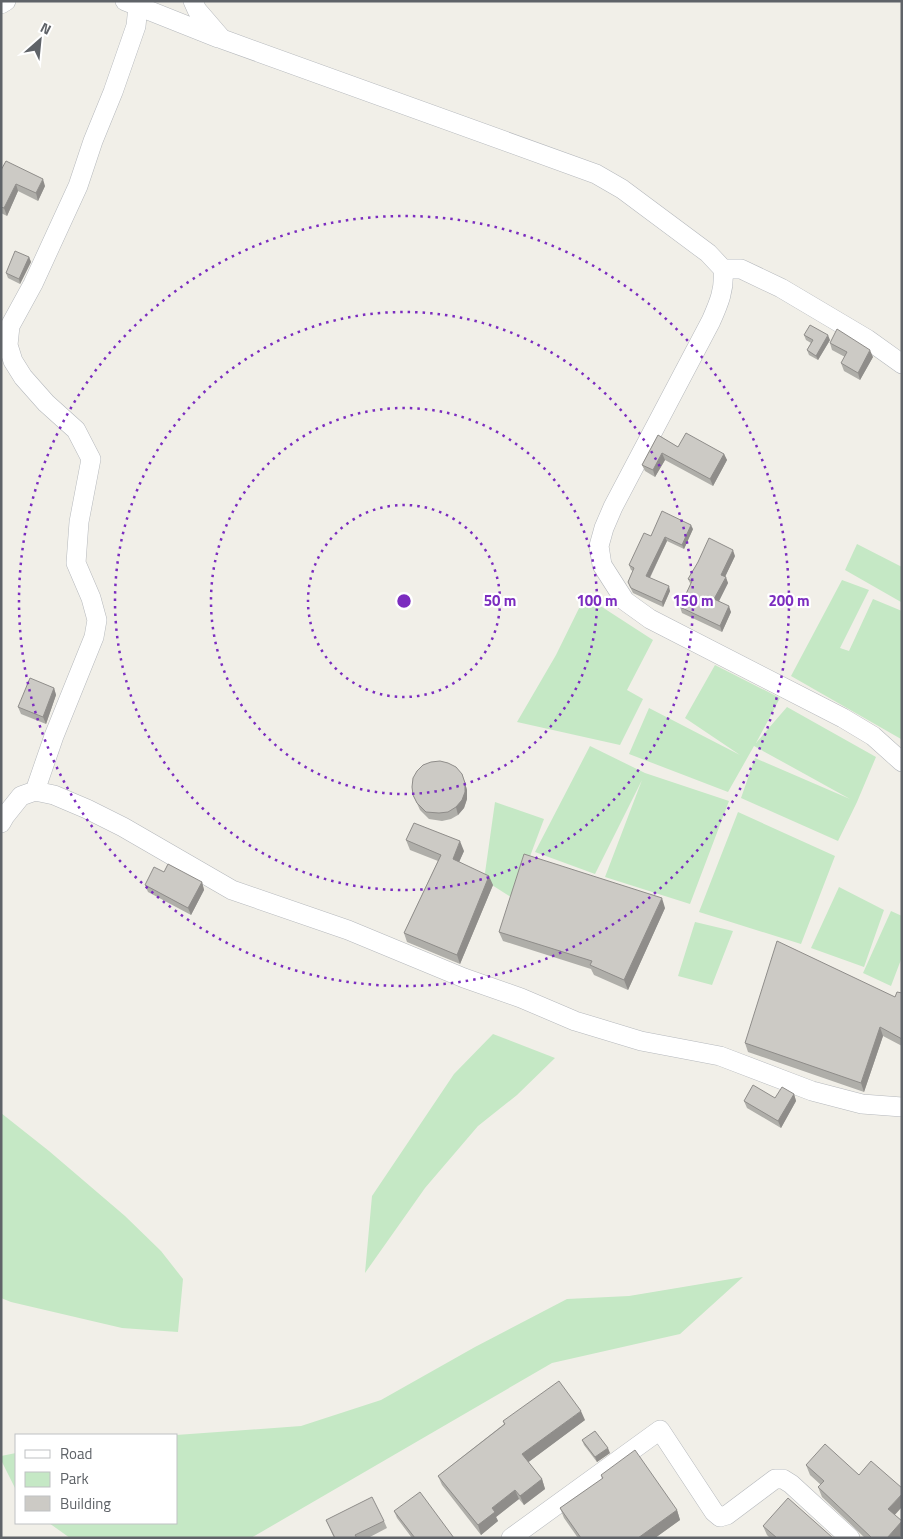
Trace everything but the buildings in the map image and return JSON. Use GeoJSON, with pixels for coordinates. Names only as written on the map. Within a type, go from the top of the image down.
{"type":"FeatureCollection","features":[{"type":"Feature","properties":{"kind":"street"},"geometry":{"type":"LineString","coordinates":[[1,4],[6,1]]}},
{"type":"Feature","properties":{"kind":"street"},"geometry":{"type":"LineString","coordinates":[[193,1],[197,10],[222,39]]}},
{"type":"Feature","properties":{"kind":"street"},"geometry":{"type":"LineString","coordinates":[[35,791],[54,736],[94,637],[97,620],[91,598],[76,563],[79,522],[90,459],[76,430],[46,403],[23,377],[13,361],[8,345],[10,326],[33,284],[78,186],[92,141],[113,92],[136,26],[134,3],[222,39],[596,174],[622,189],[708,253],[724,269],[725,281],[721,300],[613,507],[599,546],[602,565],[625,600],[650,619],[844,718],[872,736],[902,762]]}},
{"type":"Feature","properties":{"kind":"street"},"geometry":{"type":"LineString","coordinates":[[724,269],[741,269],[781,288],[867,339],[902,364]]}},
{"type":"Feature","properties":{"kind":"street"},"geometry":{"type":"LineString","coordinates":[[1,823],[21,796],[35,791],[54,795],[123,828],[232,890],[348,930],[464,978],[575,1020],[641,1041],[720,1056],[812,1091],[862,1104],[902,1106]]}},
{"type":"Feature","properties":{"kind":"street"},"geometry":{"type":"LineString","coordinates":[[511,1538],[660,1430],[714,1512],[720,1516],[727,1515],[775,1479],[783,1479],[791,1484],[850,1538]]}},
{"type":"Feature","properties":{"kind":"green space"},"geometry":{"type":"Polygon","coordinates":[[[857,544],[902,567],[901,602],[845,570],[857,544]]]}},
{"type":"Feature","properties":{"kind":"green space"},"geometry":{"type":"Polygon","coordinates":[[[842,580],[869,590],[840,648],[849,651],[873,599],[902,611],[901,739],[791,676],[842,580]]]}},
{"type":"Feature","properties":{"kind":"green space"},"geometry":{"type":"Polygon","coordinates":[[[585,596],[653,640],[627,690],[643,699],[620,745],[517,722],[556,655],[585,596]]]}},
{"type":"Feature","properties":{"kind":"green space"},"geometry":{"type":"Polygon","coordinates":[[[715,665],[780,698],[756,743],[787,707],[876,757],[838,841],[741,798],[755,758],[850,799],[754,746],[728,792],[629,754],[649,708],[740,755],[685,718],[715,665]]]}},
{"type":"Feature","properties":{"kind":"green space"},"geometry":{"type":"Polygon","coordinates":[[[590,746],[645,773],[729,801],[690,904],[605,877],[642,780],[595,874],[535,852],[590,746]]]}},
{"type":"Feature","properties":{"kind":"green space"},"geometry":{"type":"Polygon","coordinates":[[[495,802],[544,819],[514,899],[484,880],[495,802]]]}},
{"type":"Feature","properties":{"kind":"green space"},"geometry":{"type":"Polygon","coordinates":[[[738,812],[835,856],[801,944],[699,912],[738,812]]]}},
{"type":"Feature","properties":{"kind":"green space"},"geometry":{"type":"Polygon","coordinates":[[[839,887],[884,910],[864,967],[811,948],[839,887]]]}},
{"type":"Feature","properties":{"kind":"green space"},"geometry":{"type":"Polygon","coordinates":[[[891,911],[902,916],[902,957],[891,986],[863,973],[891,911]]]}},
{"type":"Feature","properties":{"kind":"green space"},"geometry":{"type":"Polygon","coordinates":[[[695,922],[733,931],[712,985],[678,976],[695,922]]]}},
{"type":"Feature","properties":{"kind":"green space"},"geometry":{"type":"Polygon","coordinates":[[[493,1034],[555,1058],[517,1095],[478,1126],[425,1188],[365,1273],[372,1196],[454,1074],[493,1034]]]}},
{"type":"Feature","properties":{"kind":"green space"},"geometry":{"type":"Polygon","coordinates":[[[1,1113],[125,1216],[161,1251],[183,1279],[178,1332],[122,1328],[1,1298],[1,1113]]]}},
{"type":"Feature","properties":{"kind":"green space"},"geometry":{"type":"Polygon","coordinates":[[[743,1277],[680,1334],[552,1363],[251,1538],[70,1538],[50,1524],[178,1524],[178,1435],[301,1426],[381,1400],[475,1347],[567,1299],[629,1296],[743,1277]]]}},
{"type":"Feature","properties":{"kind":"green space"},"geometry":{"type":"Polygon","coordinates":[[[15,1453],[15,1488],[1,1460],[1,1456],[15,1453]]]}}]}
